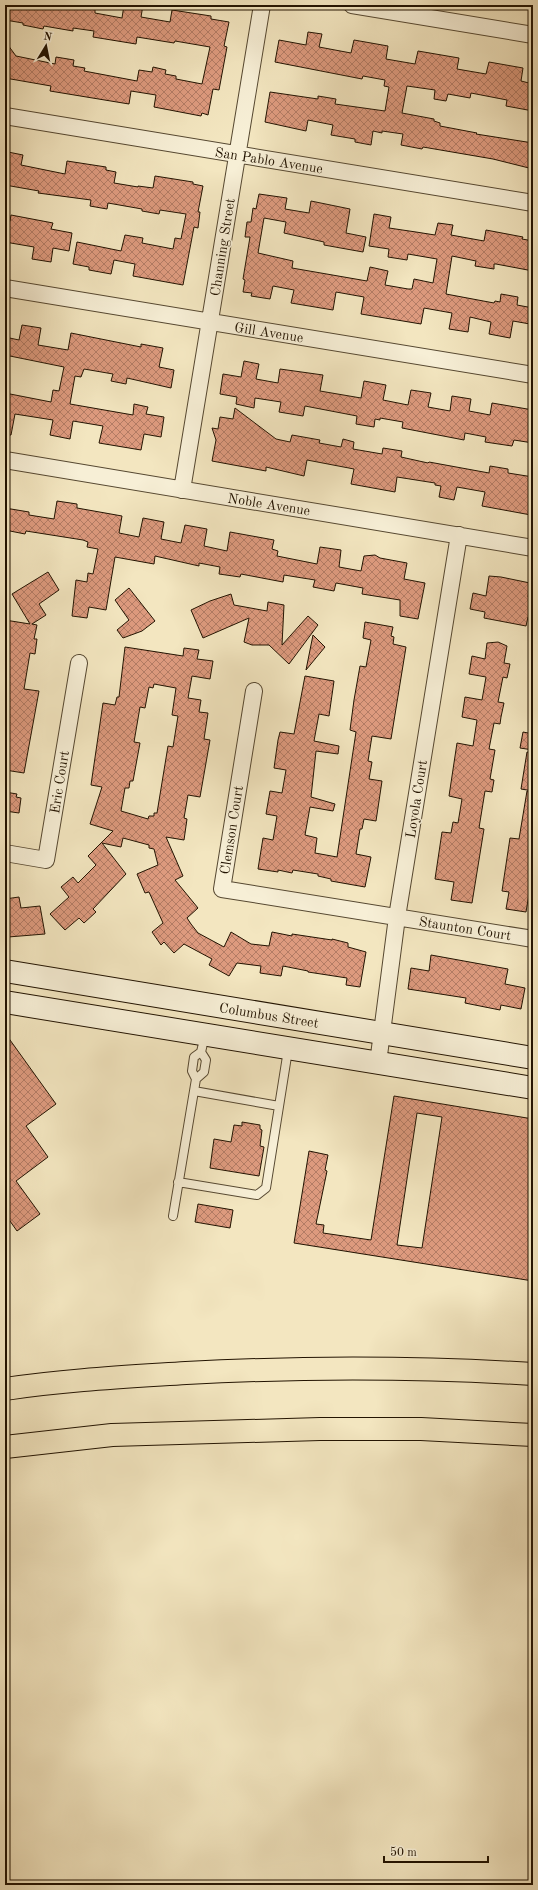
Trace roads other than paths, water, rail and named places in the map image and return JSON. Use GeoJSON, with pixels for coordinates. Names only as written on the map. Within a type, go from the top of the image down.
{"type":"FeatureCollection","features":[{"type":"Feature","properties":{"kind":"highway"},"geometry":{"type":"LineString","coordinates":[[5,1389],[38,1384],[229,1371],[325,1369],[421,1370],[533,1374]]}},
{"type":"Feature","properties":{"kind":"highway"},"geometry":{"type":"LineString","coordinates":[[5,1447],[112,1435],[312,1429],[421,1428],[533,1435]]}},
{"type":"Feature","properties":{"kind":"main road","name":"Columbus Street"},"geometry":{"type":"LineString","coordinates":[[5,971],[533,1058]]}},
{"type":"Feature","properties":{"kind":"main road"},"geometry":{"type":"LineString","coordinates":[[5,1002],[203,1043],[288,1048],[533,1088]]}},
{"type":"Feature","properties":{"kind":"street","name":"Channing Street"},"geometry":{"type":"LineString","coordinates":[[182,490],[262,5]]}},
{"type":"Feature","properties":{"kind":"street"},"geometry":{"type":"LineString","coordinates":[[352,5],[533,35]]}},
{"type":"Feature","properties":{"kind":"street","name":"San Pablo Avenue"},"geometry":{"type":"LineString","coordinates":[[5,116],[533,203]]}},
{"type":"Feature","properties":{"kind":"street","name":"Gill Avenue"},"geometry":{"type":"LineString","coordinates":[[5,288],[533,375]]}},
{"type":"Feature","properties":{"kind":"street","name":"Noble Avenue"},"geometry":{"type":"LineString","coordinates":[[5,460],[533,548]]}},
{"type":"Feature","properties":{"kind":"street","name":"Loyola Court"},"geometry":{"type":"LineString","coordinates":[[378,1063],[397,917],[459,535]]}},
{"type":"Feature","properties":{"kind":"street","name":"Eric Court"},"geometry":{"type":"LineString","coordinates":[[5,853],[46,860],[79,663]]}},
{"type":"Feature","properties":{"kind":"street","name":"Clemson Court"},"geometry":{"type":"LineString","coordinates":[[254,691],[222,889],[397,917]]}},
{"type":"Feature","properties":{"kind":"street","name":"Staunton Court"},"geometry":{"type":"LineString","coordinates":[[397,917],[533,939]]}},
{"type":"Feature","properties":{"kind":"lane"},"geometry":{"type":"LineString","coordinates":[[173,1216],[196,1079],[192,1071],[194,1057],[203,1043]]}},
{"type":"Feature","properties":{"kind":"lane"},"geometry":{"type":"LineString","coordinates":[[196,1079],[204,1072],[206,1060],[203,1043]]}},
{"type":"Feature","properties":{"kind":"lane"},"geometry":{"type":"LineString","coordinates":[[178,1182],[257,1195],[266,1188],[288,1048]]}},
{"type":"Feature","properties":{"kind":"lane"},"geometry":{"type":"LineString","coordinates":[[194,1091],[279,1106]]}}]}
